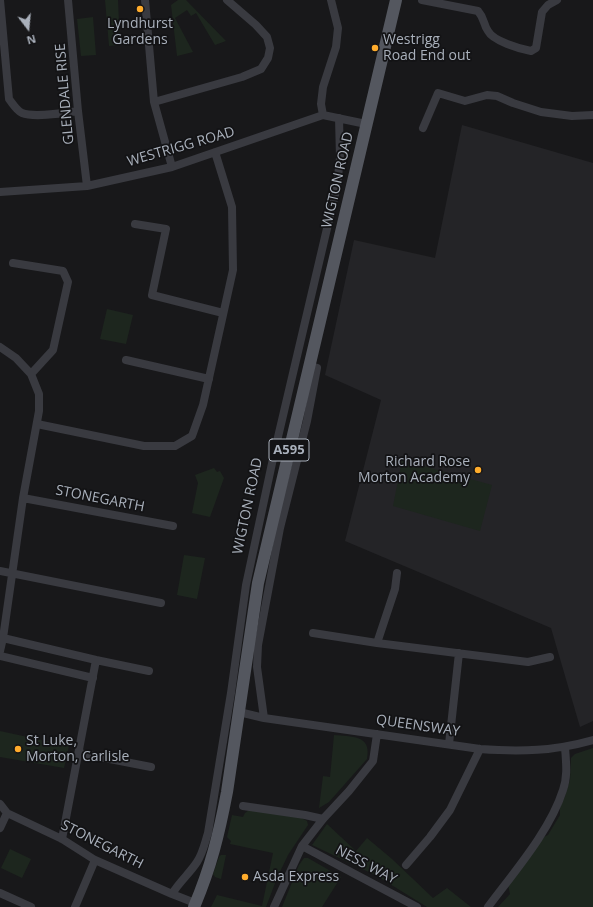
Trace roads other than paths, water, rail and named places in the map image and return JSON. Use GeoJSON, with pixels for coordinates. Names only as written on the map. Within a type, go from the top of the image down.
{"type":"FeatureCollection","features":[{"type":"Feature","properties":{"kind":"main road","name":"WIGTON ROAD"},"geometry":{"type":"LineString","coordinates":[[194,905],[212,861],[221,825],[258,583],[396,0]]}},
{"type":"Feature","properties":{"kind":"street"},"geometry":{"type":"LineString","coordinates":[[0,0],[9,99],[22,113],[44,115],[78,111]]}},
{"type":"Feature","properties":{"kind":"street","name":"GLENDALE RISE"},"geometry":{"type":"LineString","coordinates":[[68,0],[78,111],[87,186]]}},
{"type":"Feature","properties":{"kind":"street"},"geometry":{"type":"LineString","coordinates":[[145,0],[154,102],[172,166]]}},
{"type":"Feature","properties":{"kind":"street"},"geometry":{"type":"LineString","coordinates":[[154,102],[242,77],[261,69],[268,58],[270,48],[267,37],[256,25],[227,0]]}},
{"type":"Feature","properties":{"kind":"street"},"geometry":{"type":"LineString","coordinates":[[323,115],[321,104],[323,87],[336,47],[338,28],[331,0]]}},
{"type":"Feature","properties":{"kind":"street"},"geometry":{"type":"LineString","coordinates":[[422,0],[478,12],[483,17],[488,32],[494,38],[519,49],[531,51],[536,48],[542,12],[548,5],[557,0]]}},
{"type":"Feature","properties":{"kind":"street"},"geometry":{"type":"LineString","coordinates":[[423,128],[438,93],[465,101],[487,95],[497,96],[541,112],[572,116],[593,115]]}},
{"type":"Feature","properties":{"kind":"street","name":"WESTRIGG ROAD"},"geometry":{"type":"LineString","coordinates":[[0,192],[87,186],[172,166],[323,115],[366,124]]}},
{"type":"Feature","properties":{"kind":"street","name":"WIGTON ROAD"},"geometry":{"type":"LineString","coordinates":[[172,894],[177,885],[198,861],[208,833],[231,692],[246,585],[274,454],[337,186],[340,158],[339,118]]}},
{"type":"Feature","properties":{"kind":"street"},"geometry":{"type":"LineString","coordinates":[[37,424],[144,446],[175,446],[192,436],[203,405],[233,270],[232,208],[215,152]]}},
{"type":"Feature","properties":{"kind":"street"},"geometry":{"type":"LineString","coordinates":[[136,224],[166,230],[152,295],[223,313]]}},
{"type":"Feature","properties":{"kind":"street"},"geometry":{"type":"LineString","coordinates":[[13,263],[63,271],[68,282],[53,350],[31,374]]}},
{"type":"Feature","properties":{"kind":"street"},"geometry":{"type":"LineString","coordinates":[[0,347],[16,358],[31,374],[39,394],[39,411],[22,498],[4,638],[0,651]]}},
{"type":"Feature","properties":{"kind":"street"},"geometry":{"type":"LineString","coordinates":[[126,360],[209,378]]}},
{"type":"Feature","properties":{"kind":"street"},"geometry":{"type":"LineString","coordinates":[[264,718],[257,667],[258,645],[280,528],[308,421],[317,368],[309,366]]}},
{"type":"Feature","properties":{"kind":"street","name":"STONEGARTH"},"geometry":{"type":"LineString","coordinates":[[22,498],[173,526]]}},
{"type":"Feature","properties":{"kind":"street"},"geometry":{"type":"LineString","coordinates":[[0,571],[161,603]]}},
{"type":"Feature","properties":{"kind":"street"},"geometry":{"type":"LineString","coordinates":[[376,642],[395,589],[396,573]]}},
{"type":"Feature","properties":{"kind":"street"},"geometry":{"type":"LineString","coordinates":[[313,633],[528,662],[550,658]]}},
{"type":"Feature","properties":{"kind":"street"},"geometry":{"type":"LineString","coordinates":[[4,638],[149,671]]}},
{"type":"Feature","properties":{"kind":"street"},"geometry":{"type":"LineString","coordinates":[[449,744],[459,653]]}},
{"type":"Feature","properties":{"kind":"street"},"geometry":{"type":"LineString","coordinates":[[0,656],[93,678]]}},
{"type":"Feature","properties":{"kind":"street"},"geometry":{"type":"LineString","coordinates":[[62,839],[96,660]]}},
{"type":"Feature","properties":{"kind":"street","name":"QUEENSWAY"},"geometry":{"type":"LineString","coordinates":[[239,712],[264,718],[480,749],[525,751],[565,747],[593,740]]}},
{"type":"Feature","properties":{"kind":"street"},"geometry":{"type":"LineString","coordinates":[[274,907],[302,846],[373,761],[377,734]]}},
{"type":"Feature","properties":{"kind":"street"},"geometry":{"type":"LineString","coordinates":[[488,907],[526,856],[544,830],[554,812],[564,789],[566,775],[565,747]]}},
{"type":"Feature","properties":{"kind":"street"},"geometry":{"type":"LineString","coordinates":[[406,865],[430,837],[450,810],[480,749]]}},
{"type":"Feature","properties":{"kind":"street"},"geometry":{"type":"LineString","coordinates":[[79,753],[151,767]]}},
{"type":"Feature","properties":{"kind":"street","name":"STONEGARTH"},"geometry":{"type":"LineString","coordinates":[[0,804],[7,812],[62,839],[95,860],[194,905]]}},
{"type":"Feature","properties":{"kind":"street"},"geometry":{"type":"LineString","coordinates":[[243,806],[323,819]]}},
{"type":"Feature","properties":{"kind":"street"},"geometry":{"type":"LineString","coordinates":[[0,828],[7,812]]}},
{"type":"Feature","properties":{"kind":"street","name":"NESS WAY"},"geometry":{"type":"LineString","coordinates":[[302,846],[417,907]]}},
{"type":"Feature","properties":{"kind":"street"},"geometry":{"type":"LineString","coordinates":[[75,907],[95,860]]}},
{"type":"Feature","properties":{"kind":"street"},"geometry":{"type":"LineString","coordinates":[[0,893],[31,907]]}},
{"type":"Feature","properties":{"kind":"place","name":"Lyndhurst Gardens"},"geometry":{"type":"Point","coordinates":[140,9]}},
{"type":"Feature","properties":{"kind":"place","name":"Westrigg Road End out"},"geometry":{"type":"Point","coordinates":[375,48]}},
{"type":"Feature","properties":{"kind":"place","name":"Richard Rose Morton Academy"},"geometry":{"type":"Point","coordinates":[478,470]}},
{"type":"Feature","properties":{"kind":"place","name":"St Luke, Morton, Carlisle"},"geometry":{"type":"Point","coordinates":[18,749]}},
{"type":"Feature","properties":{"kind":"place","name":"Asda Express"},"geometry":{"type":"Point","coordinates":[245,877]}}]}
